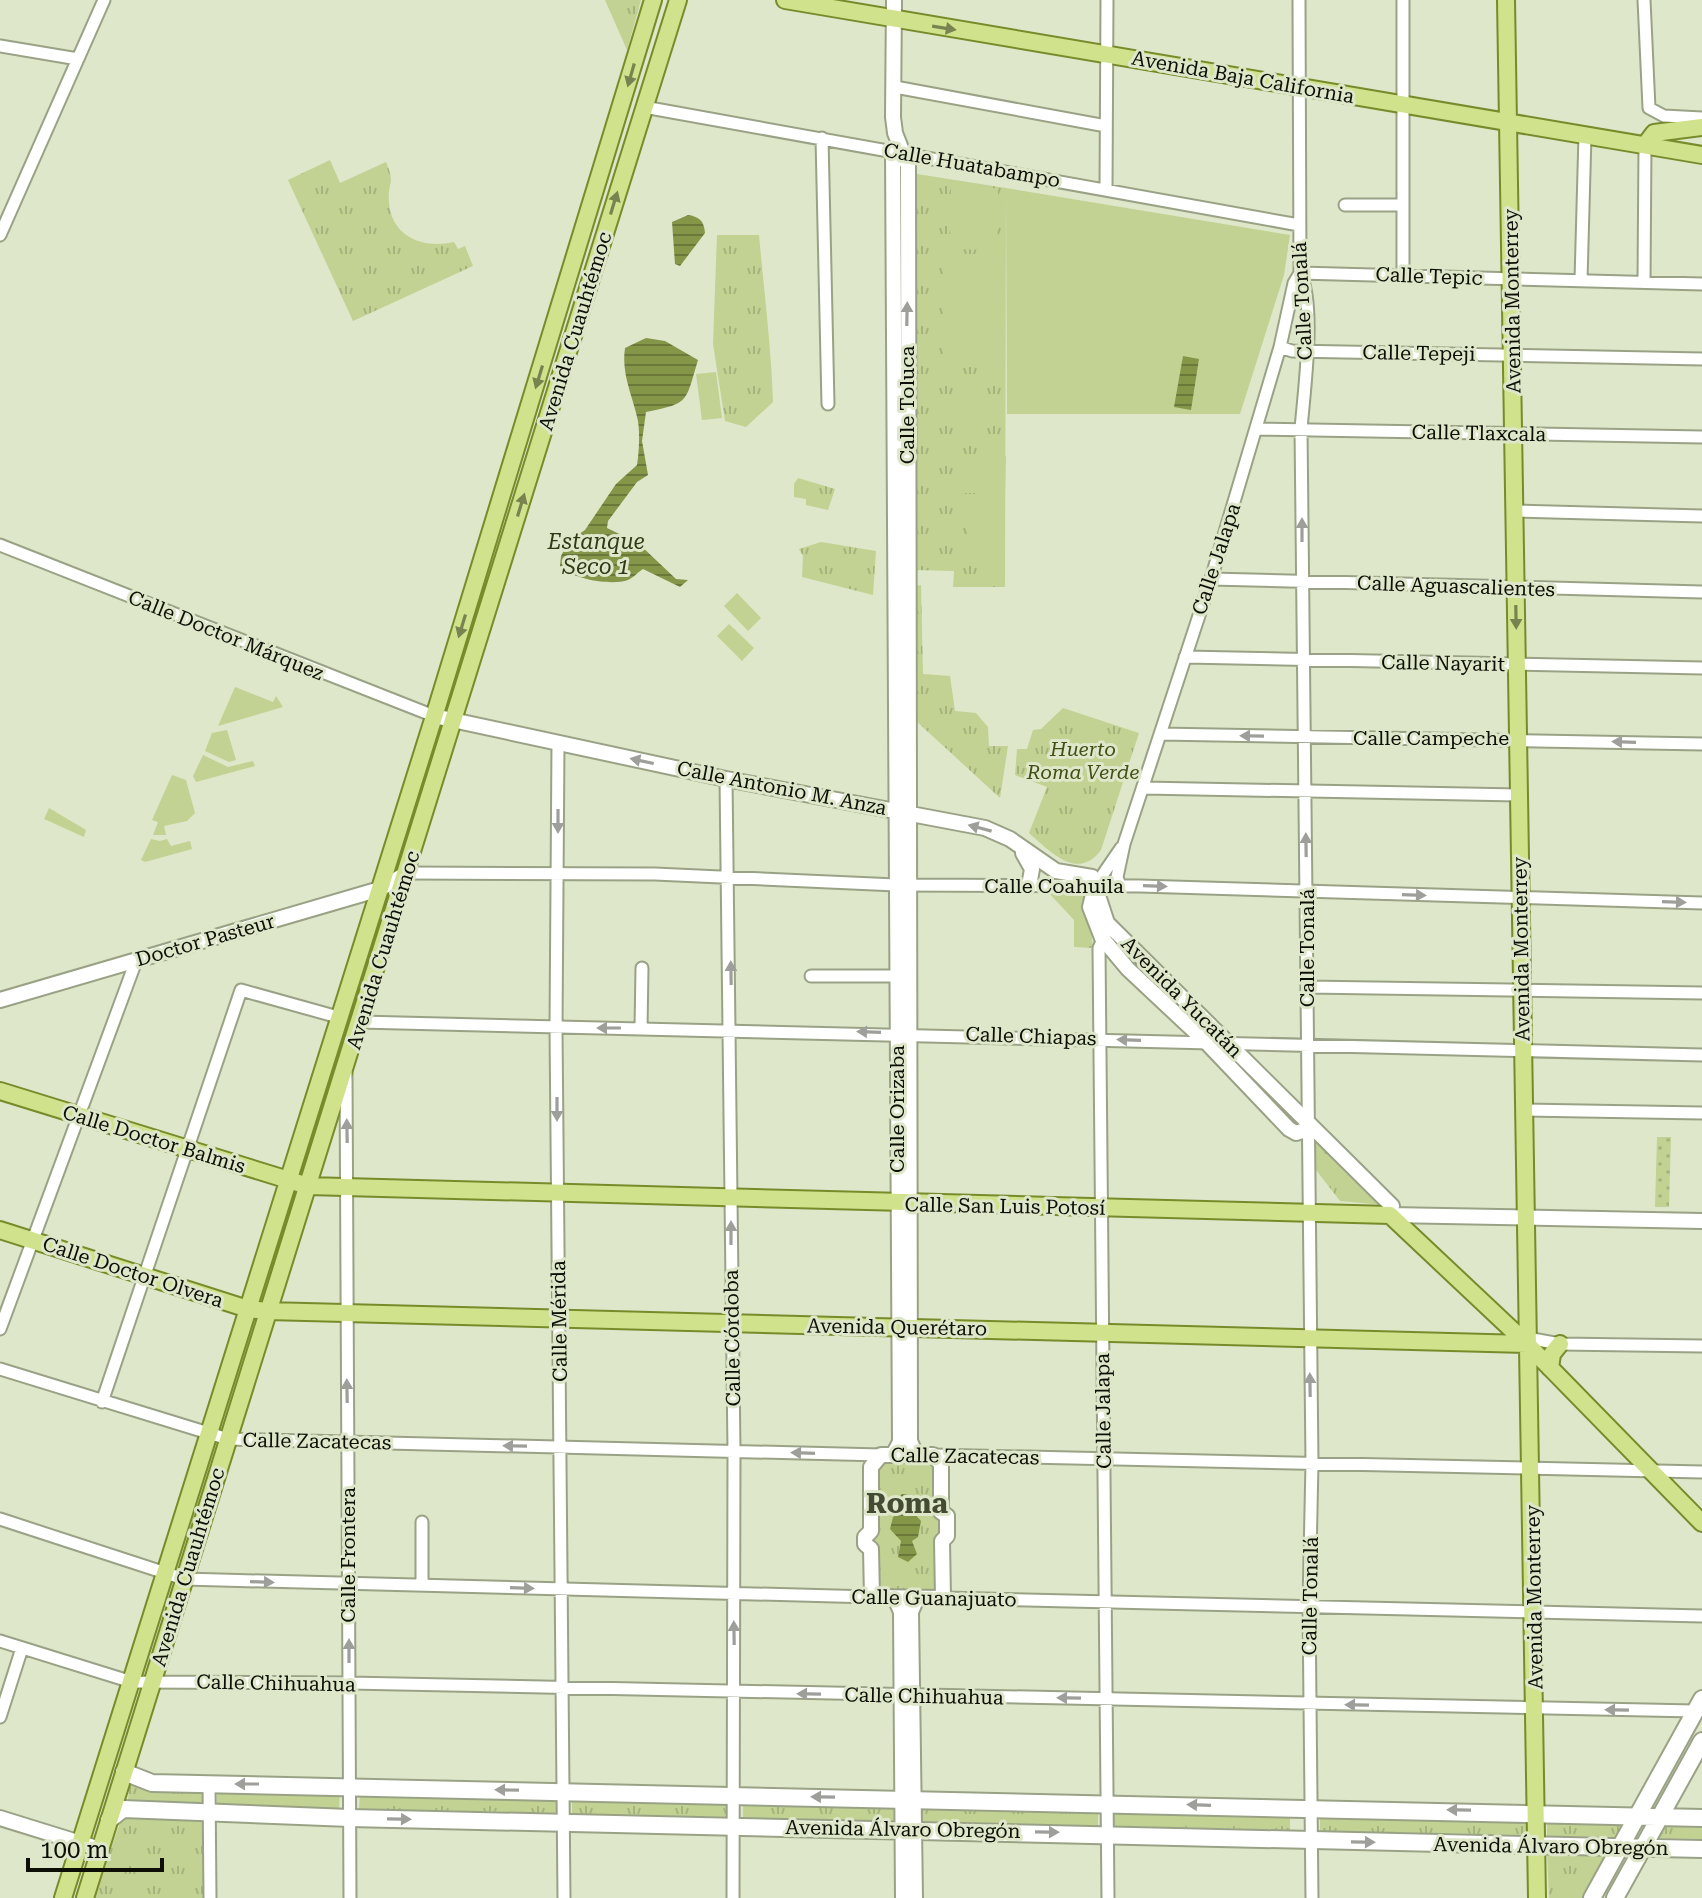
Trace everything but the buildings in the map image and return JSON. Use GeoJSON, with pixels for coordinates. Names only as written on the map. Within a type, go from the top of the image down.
{"type":"FeatureCollection","features":[{"type":"Feature","properties":{"kind":"main road","name":"Avenida Cuauhtémoc"},"geometry":{"type":"LineString","coordinates":[[63,1898],[434,716],[653,0]]}},
{"type":"Feature","properties":{"kind":"main road","name":"Avenida Cuauhtémoc"},"geometry":{"type":"LineString","coordinates":[[85,1898],[678,0]]}},
{"type":"Feature","properties":{"kind":"main road","name":"Avenida Baja California"},"geometry":{"type":"LineString","coordinates":[[785,0],[1702,155]]}},
{"type":"Feature","properties":{"kind":"main road","name":"Avenida Monterrey"},"geometry":{"type":"LineString","coordinates":[[1506,0],[1537,1898]]}},
{"type":"Feature","properties":{"kind":"main road"},"geometry":{"type":"LineString","coordinates":[[1645,145],[1654,133],[1702,127]]}},
{"type":"Feature","properties":{"kind":"main road","name":"Calle Doctor Balmis"},"geometry":{"type":"LineString","coordinates":[[0,1091],[308,1186]]}},
{"type":"Feature","properties":{"kind":"main road","name":"Calle San Luis Potosí"},"geometry":{"type":"LineString","coordinates":[[308,1186],[1390,1215]]}},
{"type":"Feature","properties":{"kind":"main road","name":"Avenida Yucatán"},"geometry":{"type":"LineString","coordinates":[[1390,1215],[1527,1341],[1550,1368]]}},
{"type":"Feature","properties":{"kind":"main road","name":"Calle Doctor Olvera"},"geometry":{"type":"LineString","coordinates":[[0,1230],[248,1309],[267,1311]]}},
{"type":"Feature","properties":{"kind":"main road"},"geometry":{"type":"LineString","coordinates":[[1502,1320],[1514,1318],[1526,1306]]}},
{"type":"Feature","properties":{"kind":"main road","name":"Avenida Querétaro"},"geometry":{"type":"LineString","coordinates":[[267,1311],[1527,1341]]}},
{"type":"Feature","properties":{"kind":"main road"},"geometry":{"type":"LineString","coordinates":[[1560,1344],[1552,1354],[1550,1368],[1702,1523]]}},
{"type":"Feature","properties":{"kind":"main road"},"geometry":{"type":"LineString","coordinates":[[1592,1898],[1698,1705]]}},
{"type":"Feature","properties":{"kind":"main road"},"geometry":{"type":"LineString","coordinates":[[1615,1898],[1702,1741]]}},
{"type":"Feature","properties":{"kind":"main road","name":"Avenida Álvaro Obregón"},"geometry":{"type":"LineString","coordinates":[[124,1772],[144,1782],[209,1784],[1106,1802],[1702,1818]]}},
{"type":"Feature","properties":{"kind":"main road","name":"Avenida Álvaro Obregón"},"geometry":{"type":"LineString","coordinates":[[109,1820],[123,1809],[350,1818],[1702,1849]]}},
{"type":"Feature","properties":{"kind":"street"},"geometry":{"type":"LineString","coordinates":[[0,235],[104,0]]}},
{"type":"Feature","properties":{"kind":"street","name":"Calle Toluca"},"geometry":{"type":"LineString","coordinates":[[894,0],[893,117],[897,152],[908,166],[900,506],[901,811]]}},
{"type":"Feature","properties":{"kind":"street"},"geometry":{"type":"LineString","coordinates":[[1106,190],[1107,0]]}},
{"type":"Feature","properties":{"kind":"street","name":"Calle Tonalá"},"geometry":{"type":"LineString","coordinates":[[1299,0],[1300,273],[1305,284],[1307,351],[1301,429],[1312,1463],[1309,1605],[1312,1898]]}},
{"type":"Feature","properties":{"kind":"street"},"geometry":{"type":"LineString","coordinates":[[1403,0],[1403,274]]}},
{"type":"Feature","properties":{"kind":"street"},"geometry":{"type":"LineString","coordinates":[[1644,0],[1649,108],[1664,116],[1702,118]]}},
{"type":"Feature","properties":{"kind":"street"},"geometry":{"type":"LineString","coordinates":[[0,46],[78,59]]}},
{"type":"Feature","properties":{"kind":"street"},"geometry":{"type":"LineString","coordinates":[[895,87],[1106,126]]}},
{"type":"Feature","properties":{"kind":"street","name":"Calle Huatabampo"},"geometry":{"type":"LineString","coordinates":[[644,107],[1299,225]]}},
{"type":"Feature","properties":{"kind":"street"},"geometry":{"type":"LineString","coordinates":[[1581,280],[1585,135]]}},
{"type":"Feature","properties":{"kind":"street"},"geometry":{"type":"LineString","coordinates":[[822,138],[828,404]]}},
{"type":"Feature","properties":{"kind":"street"},"geometry":{"type":"LineString","coordinates":[[1644,282],[1645,145]]}},
{"type":"Feature","properties":{"kind":"street"},"geometry":{"type":"LineString","coordinates":[[1345,205],[1402,205]]}},
{"type":"Feature","properties":{"kind":"street","name":"Calle Tepic"},"geometry":{"type":"LineString","coordinates":[[1300,273],[1702,284]]}},
{"type":"Feature","properties":{"kind":"street","name":"Calle Jalapa"},"geometry":{"type":"LineString","coordinates":[[1120,886],[1117,877],[1124,844],[1211,579],[1280,347],[1294,283],[1300,273]]}},
{"type":"Feature","properties":{"kind":"street","name":"Calle Tepeji"},"geometry":{"type":"LineString","coordinates":[[1280,347],[1292,351],[1702,359]]}},
{"type":"Feature","properties":{"kind":"street","name":"Calle Tlaxcala"},"geometry":{"type":"LineString","coordinates":[[1257,429],[1702,437]]}},
{"type":"Feature","properties":{"kind":"street"},"geometry":{"type":"LineString","coordinates":[[1514,511],[1702,516]]}},
{"type":"Feature","properties":{"kind":"street","name":"Calle Doctor Márquez"},"geometry":{"type":"LineString","coordinates":[[0,545],[434,716],[454,720]]}},
{"type":"Feature","properties":{"kind":"street","name":"Calle Aguascalientes"},"geometry":{"type":"LineString","coordinates":[[1211,579],[1702,592]]}},
{"type":"Feature","properties":{"kind":"street","name":"Calle Nayarit"},"geometry":{"type":"LineString","coordinates":[[1185,657],[1702,668]]}},
{"type":"Feature","properties":{"kind":"street","name":"Calle Antonio M. Anza"},"geometry":{"type":"LineString","coordinates":[[454,720],[726,779],[985,828],[1018,845],[1056,871],[1092,877],[1095,886]]}},
{"type":"Feature","properties":{"kind":"street","name":"Calle Campeche"},"geometry":{"type":"LineString","coordinates":[[1160,734],[1702,744]]}},
{"type":"Feature","properties":{"kind":"street","name":"Calle Mérida"},"geometry":{"type":"LineString","coordinates":[[558,743],[556,1028],[564,1898]]}},
{"type":"Feature","properties":{"kind":"street","name":"Calle Córdoba"},"geometry":{"type":"LineString","coordinates":[[726,779],[730,877],[734,1451],[733,1898]]}},
{"type":"Feature","properties":{"kind":"street"},"geometry":{"type":"LineString","coordinates":[[1144,788],[1518,795]]}},
{"type":"Feature","properties":{"kind":"street","name":"Calle Orizaba"},"geometry":{"type":"LineString","coordinates":[[901,811],[905,1327],[910,1441],[916,1455]]}},
{"type":"Feature","properties":{"kind":"street","name":"Calle Jalapa"},"geometry":{"type":"LineString","coordinates":[[1095,886],[1124,844]]}},
{"type":"Feature","properties":{"kind":"street"},"geometry":{"type":"LineString","coordinates":[[1018,845],[1032,869],[1029,886]]}},
{"type":"Feature","properties":{"kind":"street","name":"Doctor Pasteur"},"geometry":{"type":"LineString","coordinates":[[0,1000],[380,889],[407,873]]}},
{"type":"Feature","properties":{"kind":"street","name":"Calle Coahuila"},"geometry":{"type":"LineString","coordinates":[[407,873],[730,877],[902,885],[1120,886],[1702,903]]}},
{"type":"Feature","properties":{"kind":"street","name":"Calle Orizaba"},"geometry":{"type":"LineString","coordinates":[[902,885],[897,976],[903,1033]]}},
{"type":"Feature","properties":{"kind":"street","name":"Avenida Yucatán"},"geometry":{"type":"LineString","coordinates":[[1095,886],[1106,933],[1150,991],[1207,1043],[1289,1129],[1296,1133],[1308,1126]]}},
{"type":"Feature","properties":{"kind":"street","name":"Calle Jalapa"},"geometry":{"type":"LineString","coordinates":[[1106,933],[1100,1038],[1108,1898]]}},
{"type":"Feature","properties":{"kind":"street","name":"Avenida Yucatán"},"geometry":{"type":"LineString","coordinates":[[1106,933],[1228,1043],[1308,1126],[1392,1206],[1390,1215]]}},
{"type":"Feature","properties":{"kind":"street"},"geometry":{"type":"LineString","coordinates":[[0,1329],[136,961]]}},
{"type":"Feature","properties":{"kind":"street"},"geometry":{"type":"LineString","coordinates":[[641,1029],[642,968]]}},
{"type":"Feature","properties":{"kind":"street"},"geometry":{"type":"LineString","coordinates":[[811,976],[897,976]]}},
{"type":"Feature","properties":{"kind":"street"},"geometry":{"type":"LineString","coordinates":[[1307,987],[1702,993]]}},
{"type":"Feature","properties":{"kind":"street"},"geometry":{"type":"LineString","coordinates":[[102,1402],[241,990],[338,1017]]}},
{"type":"Feature","properties":{"kind":"street","name":"Calle Chiapas"},"geometry":{"type":"LineString","coordinates":[[360,1022],[556,1028],[731,1028],[1702,1055]]}},
{"type":"Feature","properties":{"kind":"street","name":"Calle Frontera"},"geometry":{"type":"LineString","coordinates":[[346,1069],[350,1898]]}},
{"type":"Feature","properties":{"kind":"street"},"geometry":{"type":"LineString","coordinates":[[1523,1110],[1702,1113]]}},
{"type":"Feature","properties":{"kind":"street","name":"Calle San Luis Potosí"},"geometry":{"type":"LineString","coordinates":[[1390,1215],[1702,1221]]}},
{"type":"Feature","properties":{"kind":"street","name":"Calle Orizaba"},"geometry":{"type":"LineString","coordinates":[[872,1597],[871,1549],[865,1544],[865,1537],[871,1531],[871,1467],[900,1442],[905,1327]]}},
{"type":"Feature","properties":{"kind":"street","name":"Avenida Querétaro"},"geometry":{"type":"LineString","coordinates":[[1527,1341],[1702,1346]]}},
{"type":"Feature","properties":{"kind":"street","name":"Calle Zacatecas"},"geometry":{"type":"LineString","coordinates":[[0,1369],[228,1439],[1702,1472]]}},
{"type":"Feature","properties":{"kind":"street"},"geometry":{"type":"LineString","coordinates":[[933,1455],[941,1464],[941,1512],[947,1516],[947,1536],[942,1541],[943,1598]]}},
{"type":"Feature","properties":{"kind":"street","name":"Calle Guanajuato"},"geometry":{"type":"LineString","coordinates":[[0,1519],[184,1579],[1702,1616]]}},
{"type":"Feature","properties":{"kind":"street"},"geometry":{"type":"LineString","coordinates":[[422,1522],[422,1585]]}},
{"type":"Feature","properties":{"kind":"street"},"geometry":{"type":"LineString","coordinates":[[895,1598],[901,1612],[908,1829],[915,1898]]}},
{"type":"Feature","properties":{"kind":"street"},"geometry":{"type":"LineString","coordinates":[[906,1696],[911,1612],[917,1598]]}},
{"type":"Feature","properties":{"kind":"street","name":"Calle Chihuahua"},"geometry":{"type":"LineString","coordinates":[[0,1641],[132,1682],[349,1683],[1535,1709],[1698,1705]]}},
{"type":"Feature","properties":{"kind":"street"},"geometry":{"type":"LineString","coordinates":[[0,1717],[22,1648]]}},
{"type":"Feature","properties":{"kind":"street"},"geometry":{"type":"LineString","coordinates":[[209,1784],[210,1898]]}},
{"type":"Feature","properties":{"kind":"street"},"geometry":{"type":"LineString","coordinates":[[0,1818],[100,1849]]}},
{"type":"Feature","properties":{"kind":"street"},"geometry":{"type":"LineString","coordinates":[[903,1898],[908,1829]]}},
{"type":"Feature","properties":{"kind":"green space"},"geometry":{"type":"Polygon","coordinates":[[[605,0],[641,0],[627,50],[605,0]]]}},
{"type":"Feature","properties":{"kind":"green space"},"geometry":{"type":"Polygon","coordinates":[[[330,160],[340,183],[386,162],[391,180],[389,203],[396,225],[403,233],[421,242],[454,242],[458,249],[465,246],[473,266],[353,321],[288,180],[330,160]]]}},
{"type":"Feature","properties":{"kind":"green space"},"geometry":{"type":"Polygon","coordinates":[[[917,174],[1006,188],[1005,587],[953,587],[954,571],[914,570],[917,174]]]}},
{"type":"Feature","properties":{"kind":"green space"},"geometry":{"type":"Polygon","coordinates":[[[951,180],[998,189],[997,250],[950,249],[951,180]]]}},
{"type":"Feature","properties":{"kind":"green space"},"geometry":{"type":"Polygon","coordinates":[[[1006,188],[1290,235],[1284,275],[1240,414],[1007,414],[1006,188]]]}},
{"type":"Feature","properties":{"kind":"green space"},"geometry":{"type":"Polygon","coordinates":[[[717,235],[759,235],[773,402],[746,427],[725,421],[713,344],[717,235]]]}},
{"type":"Feature","properties":{"kind":"green space"},"geometry":{"type":"Polygon","coordinates":[[[943,259],[1002,259],[1003,367],[944,367],[943,259]]]}},
{"type":"Feature","properties":{"kind":"green space"},"geometry":{"type":"Polygon","coordinates":[[[716,372],[722,418],[702,420],[696,374],[716,372]]]}},
{"type":"Feature","properties":{"kind":"green space"},"geometry":{"type":"Polygon","coordinates":[[[954,395],[1003,395],[1003,425],[954,424],[954,395]]]}},
{"type":"Feature","properties":{"kind":"green space"},"geometry":{"type":"Polygon","coordinates":[[[961,455],[981,455],[981,493],[961,493],[961,455]]]}},
{"type":"Feature","properties":{"kind":"green space"},"geometry":{"type":"Polygon","coordinates":[[[986,456],[1006,456],[1005,494],[985,493],[986,456]]]}},
{"type":"Feature","properties":{"kind":"green space"},"geometry":{"type":"Polygon","coordinates":[[[798,478],[835,489],[828,510],[806,505],[806,499],[794,497],[794,484],[798,478]]]}},
{"type":"Feature","properties":{"kind":"green space"},"geometry":{"type":"Polygon","coordinates":[[[968,500],[1005,501],[1005,564],[968,563],[968,500]]]}},
{"type":"Feature","properties":{"kind":"green space"},"geometry":{"type":"Polygon","coordinates":[[[821,542],[876,551],[873,595],[802,577],[803,556],[799,549],[821,542]]]}},
{"type":"Feature","properties":{"kind":"green space"},"geometry":{"type":"Polygon","coordinates":[[[921,585],[923,674],[950,676],[955,711],[976,713],[988,727],[989,746],[1008,746],[1000,798],[915,720],[914,586],[921,585]]]}},
{"type":"Feature","properties":{"kind":"green space"},"geometry":{"type":"Polygon","coordinates":[[[737,593],[761,618],[748,631],[724,606],[737,593]]]}},
{"type":"Feature","properties":{"kind":"green space"},"geometry":{"type":"Polygon","coordinates":[[[729,624],[754,648],[742,661],[717,636],[729,624]]]}},
{"type":"Feature","properties":{"kind":"green space"},"geometry":{"type":"Polygon","coordinates":[[[235,687],[273,702],[276,696],[283,707],[218,726],[235,687]]]}},
{"type":"Feature","properties":{"kind":"green space","name":"Huerto Roma Verde"},"geometry":{"type":"Polygon","coordinates":[[[1063,708],[1139,733],[1101,850],[1083,863],[1073,863],[1055,855],[1029,833],[1047,787],[1015,775],[1017,749],[1027,749],[1033,730],[1041,729],[1063,708]]]}},
{"type":"Feature","properties":{"kind":"green space"},"geometry":{"type":"Polygon","coordinates":[[[227,730],[236,760],[229,762],[205,751],[212,733],[227,730]]]}},
{"type":"Feature","properties":{"kind":"green space"},"geometry":{"type":"Polygon","coordinates":[[[203,755],[228,767],[253,761],[255,766],[196,782],[193,776],[203,755]]]}},
{"type":"Feature","properties":{"kind":"green space"},"geometry":{"type":"Polygon","coordinates":[[[172,775],[186,780],[195,813],[187,821],[164,826],[166,835],[153,835],[158,822],[152,820],[172,775]]]}},
{"type":"Feature","properties":{"kind":"green space"},"geometry":{"type":"Polygon","coordinates":[[[49,808],[86,830],[84,837],[44,819],[49,808]]]}},
{"type":"Feature","properties":{"kind":"green space"},"geometry":{"type":"Polygon","coordinates":[[[151,839],[167,839],[171,846],[190,841],[192,849],[145,862],[141,860],[151,839]]]}},
{"type":"Feature","properties":{"kind":"green space"},"geometry":{"type":"Polygon","coordinates":[[[1047,891],[1086,893],[1093,948],[1074,947],[1074,920],[1047,891]]]}},
{"type":"Feature","properties":{"kind":"green space"},"geometry":{"type":"Polygon","coordinates":[[[1316,1136],[1384,1205],[1340,1201],[1316,1170],[1316,1136]]]}},
{"type":"Feature","properties":{"kind":"green space"},"geometry":{"type":"Polygon","coordinates":[[[1657,1137],[1671,1137],[1669,1207],[1655,1207],[1657,1137]]]}},
{"type":"Feature","properties":{"kind":"green space"},"geometry":{"type":"Polygon","coordinates":[[[876,1459],[939,1461],[943,1598],[872,1597],[871,1531],[876,1459]]]}},
{"type":"Feature","properties":{"kind":"green space"},"geometry":{"type":"Polygon","coordinates":[[[129,1785],[203,1788],[202,1804],[128,1802],[129,1785]]]}},
{"type":"Feature","properties":{"kind":"green space"},"geometry":{"type":"Polygon","coordinates":[[[217,1789],[340,1792],[339,1809],[217,1806],[217,1789]]]}},
{"type":"Feature","properties":{"kind":"green space"},"geometry":{"type":"Polygon","coordinates":[[[360,1793],[557,1797],[556,1813],[359,1809],[360,1793]]]}},
{"type":"Feature","properties":{"kind":"green space"},"geometry":{"type":"Polygon","coordinates":[[[572,1798],[728,1801],[728,1817],[572,1814],[572,1798]]]}},
{"type":"Feature","properties":{"kind":"green space"},"geometry":{"type":"Polygon","coordinates":[[[743,1802],[898,1805],[897,1821],[743,1818],[743,1802]]]}},
{"type":"Feature","properties":{"kind":"green space"},"geometry":{"type":"Polygon","coordinates":[[[921,1806],[1098,1810],[1098,1826],[920,1822],[921,1806]]]}},
{"type":"Feature","properties":{"kind":"green space"},"geometry":{"type":"Polygon","coordinates":[[[1113,1810],[1290,1815],[1290,1830],[1113,1826],[1113,1810]]]}},
{"type":"Feature","properties":{"kind":"green space"},"geometry":{"type":"Polygon","coordinates":[[[1320,1815],[1528,1820],[1528,1835],[1320,1831],[1320,1815]]]}},
{"type":"Feature","properties":{"kind":"green space"},"geometry":{"type":"Polygon","coordinates":[[[122,1817],[205,1819],[205,1898],[94,1898],[122,1817]]]}},
{"type":"Feature","properties":{"kind":"green space"},"geometry":{"type":"Polygon","coordinates":[[[1547,1820],[1625,1822],[1618,1837],[1547,1836],[1547,1820]]]}},
{"type":"Feature","properties":{"kind":"green space"},"geometry":{"type":"Polygon","coordinates":[[[1661,1823],[1702,1824],[1702,1839],[1654,1838],[1661,1823]]]}},
{"type":"Feature","properties":{"kind":"green space"},"geometry":{"type":"Polygon","coordinates":[[[1547,1850],[1609,1856],[1588,1898],[1549,1898],[1547,1850]]]}},
{"type":"Feature","properties":{"kind":"water"},"geometry":{"type":"Polygon","coordinates":[[[688,215],[701,220],[705,233],[680,266],[675,264],[672,222],[688,215]]]}},
{"type":"Feature","properties":{"kind":"water","name":"Estanque Seco 1"},"geometry":{"type":"Polygon","coordinates":[[[646,338],[665,341],[698,360],[684,399],[671,406],[646,412],[642,441],[648,475],[637,482],[608,521],[607,528],[638,543],[676,579],[688,580],[680,587],[643,569],[628,580],[612,582],[582,578],[560,566],[561,556],[569,541],[585,530],[616,484],[637,465],[639,426],[624,358],[625,348],[646,338]]]}},
{"type":"Feature","properties":{"kind":"water"},"geometry":{"type":"Polygon","coordinates":[[[1183,356],[1199,359],[1191,410],[1174,407],[1183,356]]]}},
{"type":"Feature","properties":{"kind":"water"},"geometry":{"type":"Polygon","coordinates":[[[902,1494],[914,1496],[913,1512],[921,1521],[918,1537],[912,1541],[917,1554],[908,1562],[898,1557],[901,1541],[890,1529],[893,1517],[901,1512],[897,1500],[902,1494]]]}},
{"type":"Feature","properties":{"kind":"district","name":"Roma"},"geometry":{"type":"Point","coordinates":[907,1503]}}]}
